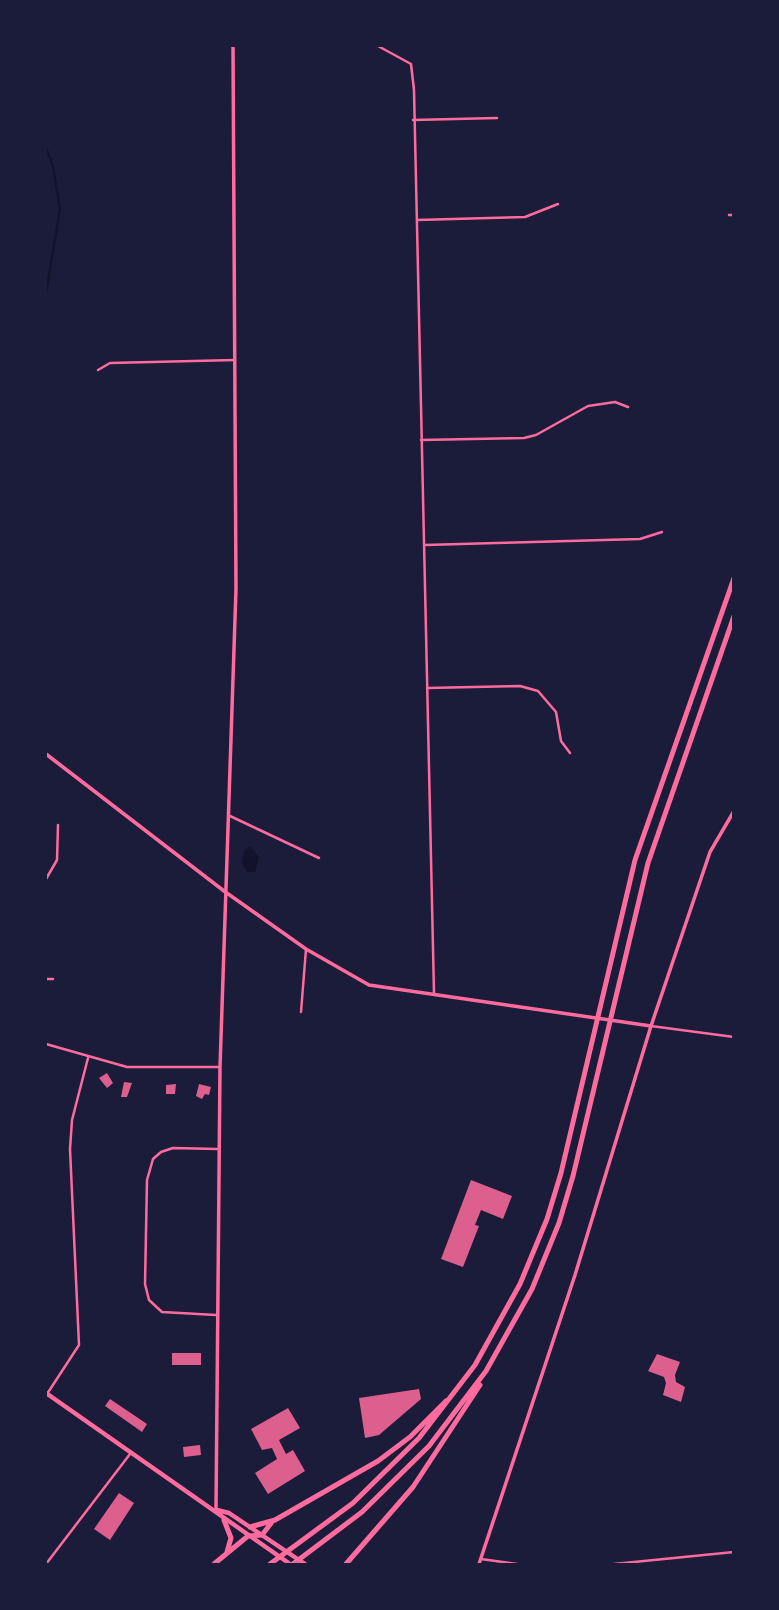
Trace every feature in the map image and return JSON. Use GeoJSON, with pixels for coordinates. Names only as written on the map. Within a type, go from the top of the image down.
{"type":"FeatureCollection","features":[{"type":"Feature","properties":{"kind":"highway"},"geometry":{"type":"LineString","coordinates":[[270,1564],[326,1525],[371,1488],[419,1438],[462,1383],[510,1304],[547,1219],[635,860],[733,578]]}},
{"type":"Feature","properties":{"kind":"highway"},"geometry":{"type":"LineString","coordinates":[[346,1564],[420,1476],[460,1420],[542,1267],[566,1200],[648,863],[733,616]]}},
{"type":"Feature","properties":{"kind":"highway"},"geometry":{"type":"LineString","coordinates":[[291,1564],[362,1513],[413,1464],[459,1410],[499,1351]]}},
{"type":"Feature","properties":{"kind":"highway"},"geometry":{"type":"LineString","coordinates":[[250,1527],[275,1520],[389,1453],[419,1428],[462,1383]]}},
{"type":"Feature","properties":{"kind":"highway"},"geometry":{"type":"LineString","coordinates":[[224,1520],[231,1538],[224,1556]]}},
{"type":"Feature","properties":{"kind":"highway"},"geometry":{"type":"LineString","coordinates":[[214,1564],[248,1536],[262,1535],[275,1520]]}},
{"type":"Feature","properties":{"kind":"main road"},"geometry":{"type":"LineString","coordinates":[[46,1393],[216,1510],[224,1520],[291,1564]]}},
{"type":"Feature","properties":{"kind":"main road"},"geometry":{"type":"LineString","coordinates":[[216,1510],[229,1513],[305,1564]]}},
{"type":"Feature","properties":{"kind":"main road"},"geometry":{"type":"LineString","coordinates":[[258,1543],[262,1535]]}},
{"type":"Feature","properties":{"kind":"street"},"geometry":{"type":"LineString","coordinates":[[216,1510],[218,1149],[224,891],[230,816],[236,590],[233,46]]}},
{"type":"Feature","properties":{"kind":"street"},"geometry":{"type":"LineString","coordinates":[[378,46],[411,64],[417,220],[434,993]]}},
{"type":"Feature","properties":{"kind":"street"},"geometry":{"type":"LineString","coordinates":[[413,120],[497,118]]}},
{"type":"Feature","properties":{"kind":"street"},"geometry":{"type":"LineString","coordinates":[[417,220],[525,217],[558,204]]}},
{"type":"Feature","properties":{"kind":"street"},"geometry":{"type":"LineString","coordinates":[[98,370],[110,363],[235,360]]}},
{"type":"Feature","properties":{"kind":"street"},"geometry":{"type":"LineString","coordinates":[[421,440],[524,438],[536,435],[588,406],[615,402],[628,407]]}},
{"type":"Feature","properties":{"kind":"street"},"geometry":{"type":"LineString","coordinates":[[424,545],[640,540],[662,532]]}},
{"type":"Feature","properties":{"kind":"street"},"geometry":{"type":"LineString","coordinates":[[428,688],[520,686],[538,691],[556,712],[561,741],[570,753]]}},
{"type":"Feature","properties":{"kind":"street"},"geometry":{"type":"LineString","coordinates":[[46,754],[224,891],[306,949],[369,985],[733,1037]]}},
{"type":"Feature","properties":{"kind":"street"},"geometry":{"type":"LineString","coordinates":[[517,1564],[480,1562],[575,1275],[651,1026],[710,852],[733,811]]}},
{"type":"Feature","properties":{"kind":"street"},"geometry":{"type":"LineString","coordinates":[[230,816],[318,858]]}},
{"type":"Feature","properties":{"kind":"street"},"geometry":{"type":"LineString","coordinates":[[46,879],[57,860],[58,825]]}},
{"type":"Feature","properties":{"kind":"street"},"geometry":{"type":"LineString","coordinates":[[301,1012],[306,949]]}},
{"type":"Feature","properties":{"kind":"street"},"geometry":{"type":"LineString","coordinates":[[46,979],[52,979]]}},
{"type":"Feature","properties":{"kind":"street"},"geometry":{"type":"LineString","coordinates":[[46,1044],[88,1058],[140,1068],[220,1067]]}},
{"type":"Feature","properties":{"kind":"street"},"geometry":{"type":"LineString","coordinates":[[46,1393],[79,1345],[70,1149],[72,1120],[88,1058]]}},
{"type":"Feature","properties":{"kind":"street"},"geometry":{"type":"LineString","coordinates":[[216,1315],[162,1312],[149,1300],[145,1284],[148,1170],[153,1159],[161,1152],[173,1148],[218,1149]]}},
{"type":"Feature","properties":{"kind":"street"},"geometry":{"type":"LineString","coordinates":[[46,1564],[132,1451]]}},
{"type":"Feature","properties":{"kind":"street"},"geometry":{"type":"LineString","coordinates":[[614,1564],[733,1552]]}},
{"type":"Feature","properties":{"kind":"shaded area"},"geometry":{"type":"Polygon","coordinates":[[[250,846],[259,857],[255,872],[247,872],[242,863],[244,851],[250,846]]]}},
{"type":"Feature","properties":{"kind":"building"},"geometry":{"type":"Polygon","coordinates":[[[107,1073],[113,1083],[107,1088],[99,1078],[107,1073]]]}},
{"type":"Feature","properties":{"kind":"building"},"geometry":{"type":"Polygon","coordinates":[[[124,1082],[132,1083],[127,1097],[121,1097],[124,1082]]]}},
{"type":"Feature","properties":{"kind":"building"},"geometry":{"type":"Polygon","coordinates":[[[176,1084],[175,1094],[166,1094],[166,1085],[176,1084]]]}},
{"type":"Feature","properties":{"kind":"building"},"geometry":{"type":"Polygon","coordinates":[[[199,1084],[211,1087],[209,1095],[205,1094],[202,1099],[196,1096],[199,1084]]]}},
{"type":"Feature","properties":{"kind":"building"},"geometry":{"type":"Polygon","coordinates":[[[471,1180],[512,1196],[503,1219],[481,1210],[475,1225],[479,1226],[463,1267],[441,1259],[471,1180]]]}},
{"type":"Feature","properties":{"kind":"building"},"geometry":{"type":"Polygon","coordinates":[[[172,1353],[201,1353],[201,1365],[172,1365],[172,1353]]]}},
{"type":"Feature","properties":{"kind":"building"},"geometry":{"type":"Polygon","coordinates":[[[657,1354],[680,1362],[675,1375],[676,1382],[685,1387],[681,1402],[663,1395],[666,1383],[664,1377],[648,1371],[657,1354]]]}},
{"type":"Feature","properties":{"kind":"building"},"geometry":{"type":"Polygon","coordinates":[[[419,1389],[421,1399],[379,1435],[365,1438],[359,1398],[419,1389]]]}},
{"type":"Feature","properties":{"kind":"building"},"geometry":{"type":"Polygon","coordinates":[[[110,1399],[147,1424],[142,1432],[105,1406],[110,1399]]]}},
{"type":"Feature","properties":{"kind":"building"},"geometry":{"type":"Polygon","coordinates":[[[288,1408],[300,1428],[279,1440],[286,1454],[293,1450],[305,1471],[268,1494],[255,1473],[277,1459],[272,1448],[262,1450],[251,1429],[288,1408]]]}},
{"type":"Feature","properties":{"kind":"building"},"geometry":{"type":"Polygon","coordinates":[[[200,1445],[201,1455],[184,1457],[183,1447],[200,1445]]]}},
{"type":"Feature","properties":{"kind":"building"},"geometry":{"type":"Polygon","coordinates":[[[119,1493],[134,1503],[110,1540],[94,1529],[119,1493]]]}},
{"type":"Feature","properties":{"kind":"waterway"},"geometry":{"type":"LineString","coordinates":[[46,147],[53,166],[60,209],[46,293]]}}]}
